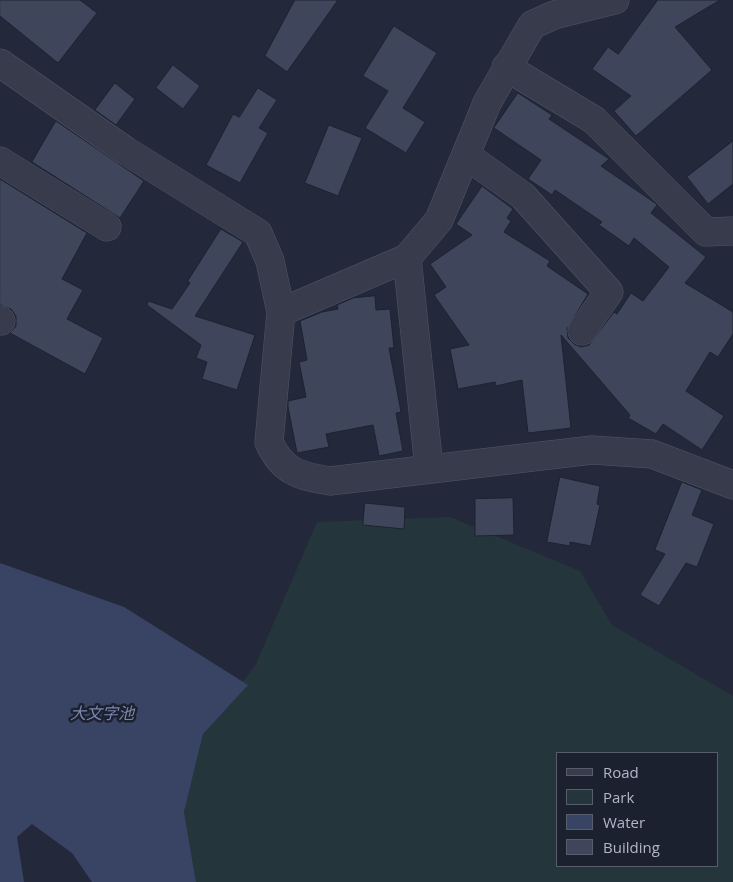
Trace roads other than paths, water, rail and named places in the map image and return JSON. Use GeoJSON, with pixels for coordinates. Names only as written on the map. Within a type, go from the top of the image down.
{"type":"FeatureCollection","features":[{"type":"Feature","properties":{"kind":"street"},"geometry":{"type":"LineString","coordinates":[[281,312],[407,258],[439,220],[487,103],[506,67],[532,25],[554,15],[615,0]]}},
{"type":"Feature","properties":{"kind":"street"},"geometry":{"type":"LineString","coordinates":[[0,63],[126,151],[258,232],[270,260],[281,312],[269,442],[276,459],[302,477],[330,481],[592,450],[652,454],[733,485]]}},
{"type":"Feature","properties":{"kind":"street"},"geometry":{"type":"LineString","coordinates":[[506,67],[594,120],[706,232],[733,231]]}},
{"type":"Feature","properties":{"kind":"street"},"geometry":{"type":"LineString","coordinates":[[466,156],[523,196],[609,292],[582,331]]}},
{"type":"Feature","properties":{"kind":"street"},"geometry":{"type":"LineString","coordinates":[[0,161],[107,227]]}},
{"type":"Feature","properties":{"kind":"street"},"geometry":{"type":"LineString","coordinates":[[407,258],[429,468]]}},
{"type":"Feature","properties":{"kind":"water","name":"大文字池"},"geometry":{"type":"Polygon","coordinates":[[[0,563],[124,607],[248,685],[203,734],[184,812],[196,882],[92,882],[72,853],[32,824],[17,837],[24,882],[0,882],[0,563]]]}}]}
